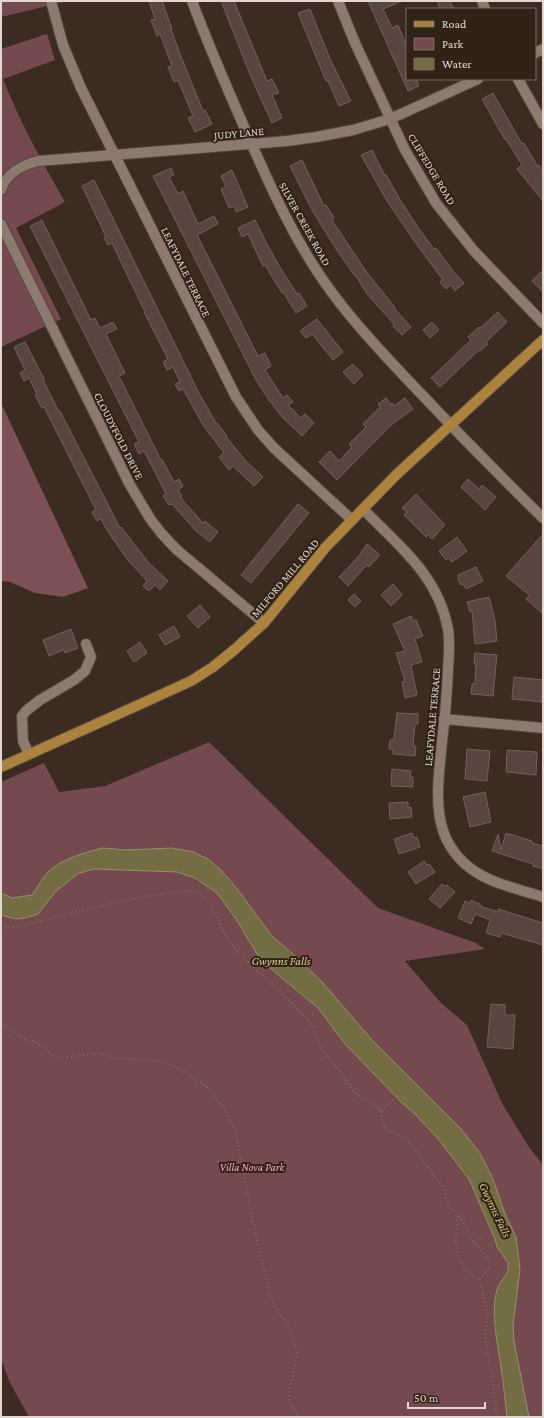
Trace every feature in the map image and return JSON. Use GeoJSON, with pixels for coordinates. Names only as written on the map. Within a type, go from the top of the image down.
{"type":"FeatureCollection","features":[{"type":"Feature","properties":{"kind":"main road","name":"MILFORD MILL ROAD"},"geometry":{"type":"LineString","coordinates":[[1,767],[191,681],[213,667],[264,623],[325,548],[396,475],[543,340]]}},
{"type":"Feature","properties":{"kind":"street","name":"LEAFYDALE TERRACE"},"geometry":{"type":"LineString","coordinates":[[51,1],[63,46],[70,64],[226,379],[246,414],[274,448],[352,520]]}},
{"type":"Feature","properties":{"kind":"street","name":"SILVER CREEK ROAD"},"geometry":{"type":"LineString","coordinates":[[192,1],[226,88],[287,221],[323,281],[369,338],[450,425],[543,518]]}},
{"type":"Feature","properties":{"kind":"street","name":"CLIFFEDGE ROAD"},"geometry":{"type":"LineString","coordinates":[[338,1],[355,43],[390,119],[422,181],[436,203],[474,251],[543,323]]}},
{"type":"Feature","properties":{"kind":"street","name":"JUDY LANE"},"geometry":{"type":"LineString","coordinates":[[1,188],[9,176],[17,169],[38,161],[252,144],[316,137],[353,130],[390,119],[476,80]]}},
{"type":"Feature","properties":{"kind":"street"},"geometry":{"type":"LineString","coordinates":[[519,80],[543,124]]}},
{"type":"Feature","properties":{"kind":"street","name":"CLOUDYFOLD DRIVE"},"geometry":{"type":"LineString","coordinates":[[1,224],[75,375],[141,504],[162,534],[176,549],[264,623]]}},
{"type":"Feature","properties":{"kind":"street","name":"LEAFYDALE TERRACE"},"geometry":{"type":"LineString","coordinates":[[363,509],[414,560],[428,578],[437,594],[448,630],[450,649],[438,799],[438,814],[442,830],[450,846],[470,868],[485,877],[502,884],[543,897]]}},
{"type":"Feature","properties":{"kind":"street"},"geometry":{"type":"LineString","coordinates":[[29,754],[23,741],[22,716],[40,700],[74,680],[85,671],[91,657],[86,644]]}},
{"type":"Feature","properties":{"kind":"street"},"geometry":{"type":"LineString","coordinates":[[444,719],[543,728]]}},
{"type":"Feature","properties":{"kind":"path"},"geometry":{"type":"LineString","coordinates":[[1,928],[16,927],[122,901],[167,892],[198,892],[213,909],[225,934],[241,956],[304,1015],[312,1026],[323,1052],[341,1072],[353,1091],[363,1099],[379,1108],[381,1111],[382,1120],[387,1130],[404,1137],[409,1141],[442,1186],[448,1203],[463,1221],[469,1236],[490,1261],[490,1269],[480,1278]]}},
{"type":"Feature","properties":{"kind":"path"},"geometry":{"type":"LineString","coordinates":[[1,1023],[10,1031],[38,1044],[52,1055],[62,1058],[99,1053],[115,1058],[160,1061],[180,1069],[206,1086],[218,1100],[226,1111],[235,1131],[258,1246],[270,1294],[274,1304],[289,1328],[294,1341],[296,1353],[289,1392],[290,1404],[300,1417]]}},
{"type":"Feature","properties":{"kind":"path"},"geometry":{"type":"LineString","coordinates":[[381,1111],[394,1099]]}},
{"type":"Feature","properties":{"kind":"path"},"geometry":{"type":"LineString","coordinates":[[458,1216],[456,1250],[470,1274],[480,1278]]}},
{"type":"Feature","properties":{"kind":"path"},"geometry":{"type":"LineString","coordinates":[[473,1242],[486,1234]]}},
{"type":"Feature","properties":{"kind":"path"},"geometry":{"type":"LineString","coordinates":[[480,1278],[481,1288],[488,1313],[485,1336],[497,1417]]}},
{"type":"Feature","properties":{"kind":"green space"},"geometry":{"type":"Polygon","coordinates":[[[1,1],[64,1],[64,2],[1,17],[1,1]]]}},
{"type":"Feature","properties":{"kind":"green space"},"geometry":{"type":"Polygon","coordinates":[[[47,34],[55,60],[3,79],[32,142],[65,202],[16,228],[61,319],[1,347],[1,49],[47,34]]]}},
{"type":"Feature","properties":{"kind":"green space","name":"Villa Nova Park"},"geometry":{"type":"Polygon","coordinates":[[[209,742],[378,908],[476,943],[485,949],[405,961],[441,1003],[467,1025],[503,1105],[529,1147],[543,1165],[543,1417],[29,1417],[9,1381],[1,1359],[1,782],[44,763],[59,792],[105,786],[209,742]]]}},
{"type":"Feature","properties":{"kind":"shaded area"},"geometry":{"type":"Polygon","coordinates":[[[1,403],[88,588],[63,597],[35,593],[10,582],[1,581],[1,403]]]}},
{"type":"Feature","properties":{"kind":"water","name":"Gwynns Falls"},"geometry":{"type":"Polygon","coordinates":[[[102,848],[127,850],[172,848],[193,852],[208,859],[222,871],[238,890],[272,936],[323,983],[372,1040],[461,1129],[480,1153],[493,1179],[505,1214],[516,1237],[520,1269],[513,1325],[514,1341],[529,1417],[507,1417],[495,1329],[494,1309],[497,1290],[508,1272],[508,1263],[497,1247],[469,1179],[439,1140],[345,1044],[318,1008],[270,968],[257,954],[236,919],[217,893],[195,878],[177,872],[95,869],[79,873],[56,891],[38,914],[16,919],[1,915],[1,893],[12,898],[32,895],[46,874],[58,864],[72,857],[102,848]]]}},
{"type":"Feature","properties":{"kind":"building"},"geometry":{"type":"Polygon","coordinates":[[[149,1],[162,1],[180,54],[203,111],[205,110],[212,124],[195,132],[188,118],[193,116],[178,80],[174,82],[168,67],[172,66],[160,34],[157,36],[151,20],[155,19],[149,1]]]}},
{"type":"Feature","properties":{"kind":"building"},"geometry":{"type":"Polygon","coordinates":[[[221,1],[234,1],[267,81],[272,79],[279,93],[272,95],[282,118],[272,123],[251,77],[221,1]]]}},
{"type":"Feature","properties":{"kind":"building"},"geometry":{"type":"Polygon","coordinates":[[[368,1],[402,1],[383,9],[392,28],[398,25],[406,45],[406,80],[416,80],[419,86],[408,91],[368,1]]]}},
{"type":"Feature","properties":{"kind":"building"},"geometry":{"type":"Polygon","coordinates":[[[437,1],[450,1],[454,8],[440,8],[437,1]]]}},
{"type":"Feature","properties":{"kind":"building"},"geometry":{"type":"Polygon","coordinates":[[[310,9],[330,59],[351,101],[339,106],[328,81],[326,81],[298,13],[310,9]]]}},
{"type":"Feature","properties":{"kind":"building"},"geometry":{"type":"Polygon","coordinates":[[[493,93],[522,144],[524,143],[538,167],[539,165],[543,170],[543,201],[517,169],[522,165],[506,139],[505,140],[482,99],[493,93]]]}},
{"type":"Feature","properties":{"kind":"building"},"geometry":{"type":"Polygon","coordinates":[[[372,150],[385,176],[386,175],[417,226],[434,249],[436,248],[464,283],[455,291],[451,285],[446,289],[440,282],[443,280],[387,201],[361,155],[372,150]]]}},
{"type":"Feature","properties":{"kind":"building"},"geometry":{"type":"Polygon","coordinates":[[[302,160],[324,206],[326,205],[334,218],[332,220],[368,274],[395,307],[394,308],[411,327],[402,335],[367,294],[336,249],[312,210],[290,166],[302,160]]]}},
{"type":"Feature","properties":{"kind":"building"},"geometry":{"type":"Polygon","coordinates":[[[171,168],[174,175],[169,177],[178,194],[183,191],[198,224],[214,216],[218,224],[197,235],[258,356],[265,353],[271,366],[265,370],[283,398],[287,395],[293,402],[288,405],[301,418],[305,414],[314,423],[302,436],[283,418],[256,380],[153,176],[171,168]]]}},
{"type":"Feature","properties":{"kind":"building"},"geometry":{"type":"Polygon","coordinates":[[[232,170],[248,207],[236,212],[234,206],[229,208],[221,189],[226,187],[221,176],[232,170]]]}},
{"type":"Feature","properties":{"kind":"building"},"geometry":{"type":"Polygon","coordinates":[[[94,180],[199,393],[216,423],[246,461],[263,477],[254,486],[233,466],[229,470],[219,457],[224,453],[203,425],[183,389],[179,391],[175,384],[180,382],[173,367],[167,370],[163,362],[168,359],[112,243],[108,245],[104,238],[106,237],[82,186],[94,180]]]}},
{"type":"Feature","properties":{"kind":"building"},"geometry":{"type":"Polygon","coordinates":[[[42,220],[91,320],[95,318],[100,328],[113,322],[117,329],[106,334],[125,373],[119,376],[161,460],[162,459],[174,482],[179,479],[183,486],[178,490],[182,496],[180,497],[203,523],[205,521],[218,532],[210,542],[196,531],[172,504],[169,505],[163,496],[166,494],[144,451],[139,454],[134,444],[139,442],[30,226],[42,220]]]}},
{"type":"Feature","properties":{"kind":"building"},"geometry":{"type":"Polygon","coordinates":[[[255,220],[281,269],[297,294],[299,293],[307,306],[296,313],[265,265],[263,266],[248,234],[242,237],[238,228],[255,220]]]}},
{"type":"Feature","properties":{"kind":"building"},"geometry":{"type":"Polygon","coordinates":[[[543,270],[543,292],[532,281],[543,270]]]}},
{"type":"Feature","properties":{"kind":"building"},"geometry":{"type":"Polygon","coordinates":[[[498,312],[507,322],[486,342],[488,344],[480,351],[479,350],[440,387],[431,378],[471,340],[468,337],[498,312]]]}},
{"type":"Feature","properties":{"kind":"building"},"geometry":{"type":"Polygon","coordinates":[[[317,319],[343,352],[333,360],[312,334],[306,338],[300,331],[317,319]]]}},
{"type":"Feature","properties":{"kind":"building"},"geometry":{"type":"Polygon","coordinates":[[[432,322],[439,330],[430,338],[423,330],[432,322]]]}},
{"type":"Feature","properties":{"kind":"building"},"geometry":{"type":"Polygon","coordinates":[[[25,342],[59,412],[60,411],[120,528],[121,527],[149,563],[168,581],[160,590],[155,585],[149,591],[143,586],[147,581],[127,559],[108,532],[101,519],[97,521],[92,512],[96,510],[44,407],[42,408],[35,395],[37,394],[29,378],[24,381],[20,373],[25,370],[14,347],[25,342]]]}},
{"type":"Feature","properties":{"kind":"building"},"geometry":{"type":"Polygon","coordinates":[[[353,364],[363,375],[354,384],[343,372],[353,364]]]}},
{"type":"Feature","properties":{"kind":"building"},"geometry":{"type":"Polygon","coordinates":[[[386,398],[391,405],[392,403],[394,406],[405,398],[413,409],[391,425],[337,480],[319,462],[330,451],[339,461],[352,447],[349,444],[366,427],[363,424],[380,407],[378,404],[386,398]]]}},
{"type":"Feature","properties":{"kind":"building"},"geometry":{"type":"Polygon","coordinates":[[[468,479],[479,489],[482,485],[496,497],[485,510],[461,487],[468,479]]]}},
{"type":"Feature","properties":{"kind":"building"},"geometry":{"type":"Polygon","coordinates":[[[416,494],[445,525],[432,539],[428,535],[426,537],[404,515],[407,512],[402,508],[416,494]]]}},
{"type":"Feature","properties":{"kind":"building"},"geometry":{"type":"Polygon","coordinates":[[[298,504],[309,513],[251,583],[241,575],[298,504]]]}},
{"type":"Feature","properties":{"kind":"building"},"geometry":{"type":"Polygon","coordinates":[[[543,534],[543,614],[526,599],[529,595],[506,576],[543,534]]]}},
{"type":"Feature","properties":{"kind":"building"},"geometry":{"type":"Polygon","coordinates":[[[457,537],[467,551],[452,562],[448,558],[446,560],[439,551],[457,537]]]}},
{"type":"Feature","properties":{"kind":"building"},"geometry":{"type":"Polygon","coordinates":[[[367,544],[380,555],[369,567],[367,565],[348,586],[339,577],[358,557],[367,544]]]}},
{"type":"Feature","properties":{"kind":"building"},"geometry":{"type":"Polygon","coordinates":[[[476,567],[483,581],[466,589],[463,584],[461,585],[458,575],[476,567]]]}},
{"type":"Feature","properties":{"kind":"building"},"geometry":{"type":"Polygon","coordinates":[[[393,584],[402,595],[391,606],[381,595],[393,584]]]}},
{"type":"Feature","properties":{"kind":"building"},"geometry":{"type":"Polygon","coordinates":[[[354,594],[361,601],[355,607],[348,600],[354,594]]]}},
{"type":"Feature","properties":{"kind":"building"},"geometry":{"type":"Polygon","coordinates":[[[489,597],[495,620],[497,641],[475,644],[472,611],[470,612],[467,602],[489,597]]]}},
{"type":"Feature","properties":{"kind":"building"},"geometry":{"type":"Polygon","coordinates":[[[200,605],[210,617],[198,628],[187,616],[200,605]]]}},
{"type":"Feature","properties":{"kind":"building"},"geometry":{"type":"Polygon","coordinates":[[[411,616],[413,621],[416,620],[423,636],[415,639],[422,662],[411,665],[417,695],[405,698],[402,682],[405,681],[396,653],[405,651],[393,624],[411,616]]]}},
{"type":"Feature","properties":{"kind":"building"},"geometry":{"type":"Polygon","coordinates":[[[174,626],[180,637],[165,645],[159,635],[174,626]]]}},
{"type":"Feature","properties":{"kind":"building"},"geometry":{"type":"Polygon","coordinates":[[[71,629],[78,648],[65,653],[64,650],[49,656],[43,640],[71,629]]]}},
{"type":"Feature","properties":{"kind":"building"},"geometry":{"type":"Polygon","coordinates":[[[140,642],[147,653],[134,662],[127,651],[140,642]]]}},
{"type":"Feature","properties":{"kind":"building"},"geometry":{"type":"Polygon","coordinates":[[[475,653],[497,655],[493,696],[471,694],[472,684],[475,684],[475,653]]]}},
{"type":"Feature","properties":{"kind":"building"},"geometry":{"type":"Polygon","coordinates":[[[514,677],[543,680],[542,702],[512,699],[514,677]]]}},
{"type":"Feature","properties":{"kind":"building"},"geometry":{"type":"Polygon","coordinates":[[[397,713],[418,714],[418,724],[415,724],[413,746],[416,746],[415,756],[393,754],[393,749],[389,749],[390,740],[394,739],[397,713]]]}},
{"type":"Feature","properties":{"kind":"building"},"geometry":{"type":"Polygon","coordinates":[[[467,749],[490,751],[487,781],[465,779],[467,749]]]}},
{"type":"Feature","properties":{"kind":"building"},"geometry":{"type":"Polygon","coordinates":[[[507,750],[537,752],[536,775],[506,772],[507,750]]]}},
{"type":"Feature","properties":{"kind":"building"},"geometry":{"type":"Polygon","coordinates":[[[392,769],[411,771],[410,777],[413,777],[413,787],[391,786],[392,769]]]}},
{"type":"Feature","properties":{"kind":"building"},"geometry":{"type":"Polygon","coordinates":[[[485,792],[491,822],[470,827],[463,797],[485,792]]]}},
{"type":"Feature","properties":{"kind":"building"},"geometry":{"type":"Polygon","coordinates":[[[408,802],[408,808],[411,807],[412,817],[390,819],[389,803],[408,802]]]}},
{"type":"Feature","properties":{"kind":"building"},"geometry":{"type":"Polygon","coordinates":[[[412,833],[414,838],[417,837],[420,847],[399,854],[394,839],[412,833]]]}},
{"type":"Feature","properties":{"kind":"building"},"geometry":{"type":"Polygon","coordinates":[[[506,833],[543,846],[543,869],[533,866],[533,864],[492,851],[498,834],[501,850],[506,833]]]}},
{"type":"Feature","properties":{"kind":"building"},"geometry":{"type":"Polygon","coordinates":[[[424,861],[427,865],[429,864],[435,872],[416,884],[408,872],[424,861]]]}},
{"type":"Feature","properties":{"kind":"building"},"geometry":{"type":"Polygon","coordinates":[[[442,884],[446,887],[447,885],[455,892],[440,908],[429,899],[442,884]]]}},
{"type":"Feature","properties":{"kind":"building"},"geometry":{"type":"Polygon","coordinates":[[[471,900],[480,904],[480,906],[498,912],[498,909],[543,923],[543,945],[501,933],[500,937],[486,933],[490,920],[475,914],[471,924],[458,918],[465,901],[470,903],[471,900]]]}},
{"type":"Feature","properties":{"kind":"building"},"geometry":{"type":"Polygon","coordinates":[[[491,1004],[505,1005],[505,1015],[515,1015],[513,1049],[487,1047],[491,1004]]]}}]}
